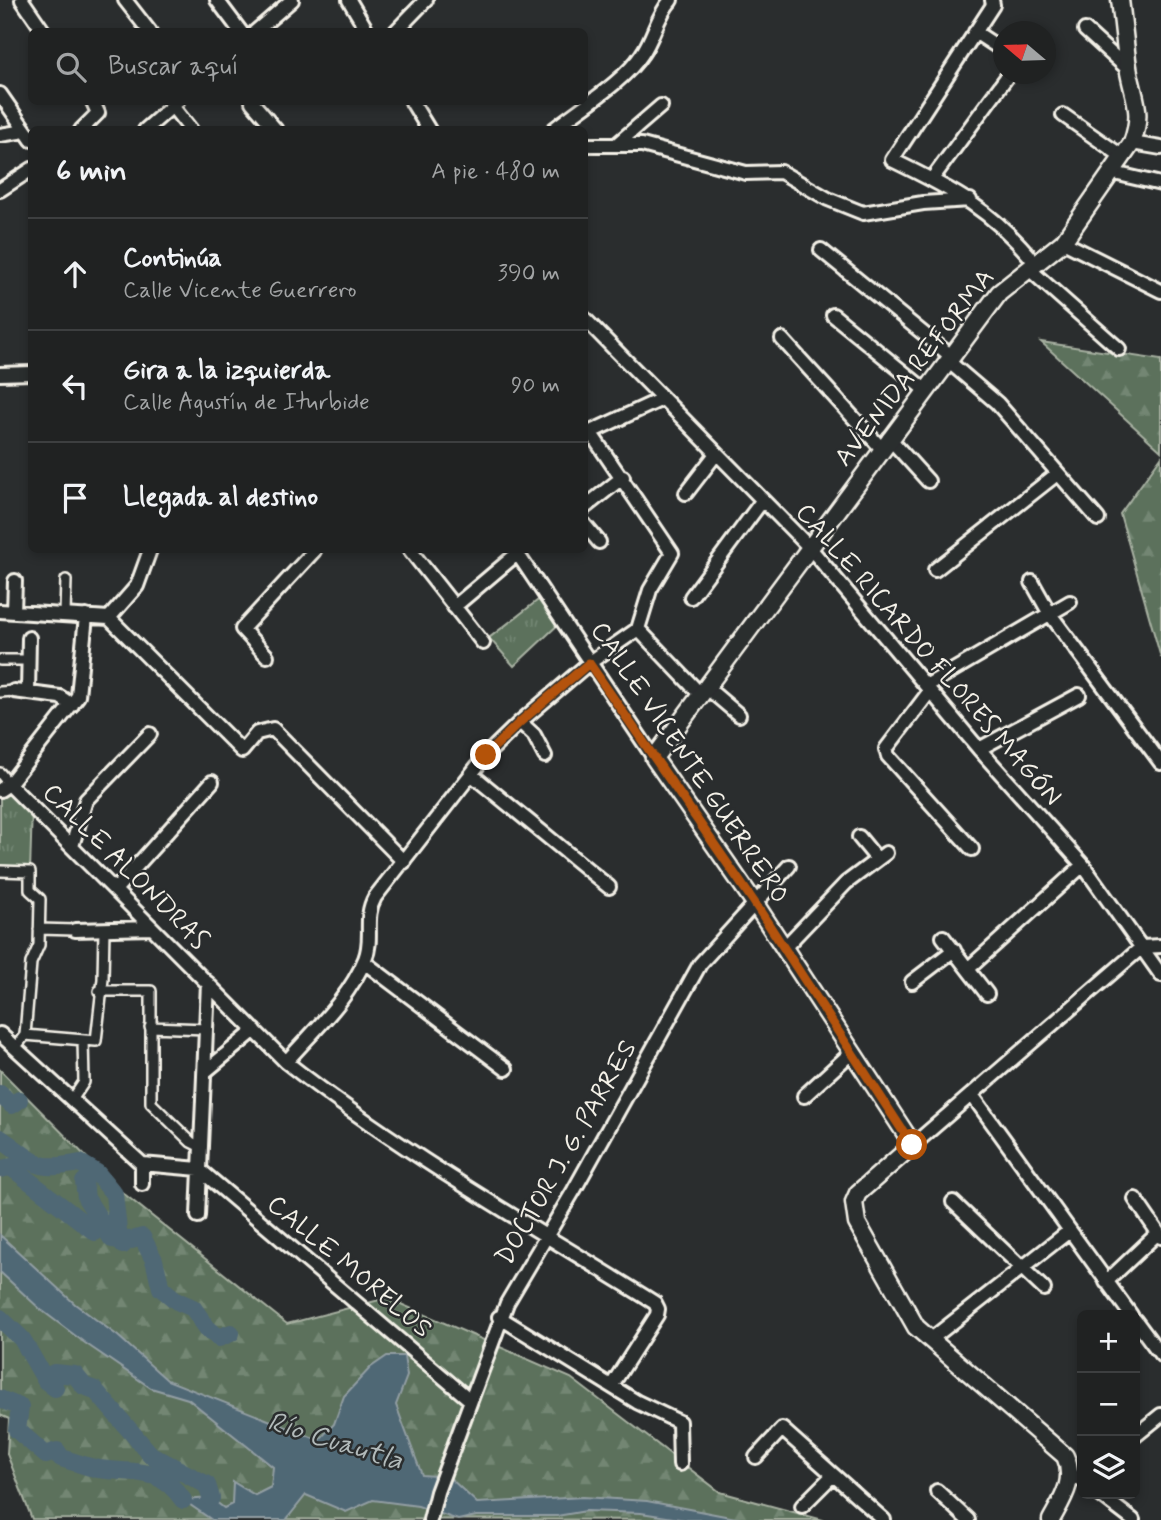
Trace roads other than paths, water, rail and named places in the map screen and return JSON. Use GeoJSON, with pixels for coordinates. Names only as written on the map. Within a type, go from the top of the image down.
{"type":"FeatureCollection","features":[{"type":"Feature","properties":{"kind":"street"},"geometry":{"type":"LineString","coordinates":[[22,0],[41,28]]}},
{"type":"Feature","properties":{"kind":"street"},"geometry":{"type":"LineString","coordinates":[[125,0],[147,28]]}},
{"type":"Feature","properties":{"kind":"street"},"geometry":{"type":"LineString","coordinates":[[217,0],[238,28]]}},
{"type":"Feature","properties":{"kind":"street"},"geometry":{"type":"LineString","coordinates":[[260,28],[292,0]]}},
{"type":"Feature","properties":{"kind":"street"},"geometry":{"type":"LineString","coordinates":[[349,0],[366,28]]}},
{"type":"Feature","properties":{"kind":"street"},"geometry":{"type":"LineString","coordinates":[[399,28],[426,0]]}},
{"type":"Feature","properties":{"kind":"street"},"geometry":{"type":"LineString","coordinates":[[588,102],[643,54],[658,18],[671,0]]}},
{"type":"Feature","properties":{"kind":"street"},"geometry":{"type":"LineString","coordinates":[[992,0],[975,32],[892,160],[971,200],[1019,242],[1033,267],[1119,349]]}},
{"type":"Feature","properties":{"kind":"street","name":"AVENIDA REFORMA"},"geometry":{"type":"LineString","coordinates":[[654,758],[999,293],[1063,242],[1114,173],[1132,143],[1139,124],[1139,110],[1129,70],[1120,0]]}},
{"type":"Feature","properties":{"kind":"street"},"geometry":{"type":"LineString","coordinates":[[1085,30],[1129,70]]}},
{"type":"Feature","properties":{"kind":"street"},"geometry":{"type":"LineString","coordinates":[[975,32],[993,44]]}},
{"type":"Feature","properties":{"kind":"street"},"geometry":{"type":"LineString","coordinates":[[932,179],[1002,84]]}},
{"type":"Feature","properties":{"kind":"street"},"geometry":{"type":"LineString","coordinates":[[0,94],[28,136]]}},
{"type":"Feature","properties":{"kind":"street"},"geometry":{"type":"LineString","coordinates":[[85,126],[98,113],[94,105]]}},
{"type":"Feature","properties":{"kind":"street"},"geometry":{"type":"LineString","coordinates":[[149,126],[173,105]]}},
{"type":"Feature","properties":{"kind":"street"},"geometry":{"type":"LineString","coordinates":[[175,105],[188,126]]}},
{"type":"Feature","properties":{"kind":"street"},"geometry":{"type":"LineString","coordinates":[[255,105],[273,126]]}},
{"type":"Feature","properties":{"kind":"street"},"geometry":{"type":"LineString","coordinates":[[414,105],[427,126]]}},
{"type":"Feature","properties":{"kind":"street"},"geometry":{"type":"LineString","coordinates":[[558,126],[584,105]]}},
{"type":"Feature","properties":{"kind":"street"},"geometry":{"type":"LineString","coordinates":[[617,144],[661,106]]}},
{"type":"Feature","properties":{"kind":"street"},"geometry":{"type":"LineString","coordinates":[[1063,115],[1123,157]]}},
{"type":"Feature","properties":{"kind":"street"},"geometry":{"type":"LineString","coordinates":[[0,135],[28,136]]}},
{"type":"Feature","properties":{"kind":"street"},"geometry":{"type":"LineString","coordinates":[[1132,143],[1161,148]]}},
{"type":"Feature","properties":{"kind":"street"},"geometry":{"type":"LineString","coordinates":[[588,145],[617,144],[655,148],[746,173],[781,172],[828,199],[863,213],[923,203],[971,200]]}},
{"type":"Feature","properties":{"kind":"street"},"geometry":{"type":"LineString","coordinates":[[0,190],[28,172]]}},
{"type":"Feature","properties":{"kind":"street"},"geometry":{"type":"LineString","coordinates":[[1114,173],[1161,184]]}},
{"type":"Feature","properties":{"kind":"street"},"geometry":{"type":"LineString","coordinates":[[1063,242],[1161,291]]}},
{"type":"Feature","properties":{"kind":"street"},"geometry":{"type":"LineString","coordinates":[[821,250],[950,358],[997,402],[1056,474],[1098,519]]}},
{"type":"Feature","properties":{"kind":"street"},"geometry":{"type":"LineString","coordinates":[[833,316],[925,390]]}},
{"type":"Feature","properties":{"kind":"street","name":"CALLE RICARDO FLORES MAGÓN"},"geometry":{"type":"LineString","coordinates":[[588,322],[810,548],[979,749],[1083,865],[1161,975]]}},
{"type":"Feature","properties":{"kind":"street"},"geometry":{"type":"LineString","coordinates":[[782,339],[885,444],[928,481]]}},
{"type":"Feature","properties":{"kind":"street"},"geometry":{"type":"LineString","coordinates":[[0,374],[28,373]]}},
{"type":"Feature","properties":{"kind":"street"},"geometry":{"type":"LineString","coordinates":[[588,434],[662,400]]}},
{"type":"Feature","properties":{"kind":"street"},"geometry":{"type":"LineString","coordinates":[[286,1062],[346,994],[364,962],[369,947],[369,907],[471,774],[520,722],[589,663],[638,629],[650,590],[672,553],[623,477],[588,435]]}},
{"type":"Feature","properties":{"kind":"street"},"geometry":{"type":"LineString","coordinates":[[686,493],[716,454]]}},
{"type":"Feature","properties":{"kind":"street"},"geometry":{"type":"LineString","coordinates":[[935,570],[1056,474]]}},
{"type":"Feature","properties":{"kind":"street"},"geometry":{"type":"LineString","coordinates":[[588,505],[623,477]]}},
{"type":"Feature","properties":{"kind":"street"},"geometry":{"type":"LineString","coordinates":[[691,597],[762,501]]}},
{"type":"Feature","properties":{"kind":"street"},"geometry":{"type":"LineString","coordinates":[[588,529],[599,542]]}},
{"type":"Feature","properties":{"kind":"street"},"geometry":{"type":"LineString","coordinates":[[109,618],[137,586],[149,553]]}},
{"type":"Feature","properties":{"kind":"street"},"geometry":{"type":"LineString","coordinates":[[267,656],[243,629],[313,553]]}},
{"type":"Feature","properties":{"kind":"street"},"geometry":{"type":"LineString","coordinates":[[412,553],[483,643]]}},
{"type":"Feature","properties":{"kind":"street"},"geometry":{"type":"LineString","coordinates":[[454,607],[515,553]]}},
{"type":"Feature","properties":{"kind":"street","name":"CALLE VICENTE GUERRERO"},"geometry":{"type":"LineString","coordinates":[[518,553],[589,663],[754,902],[912,1145]]}},
{"type":"Feature","properties":{"kind":"street"},"geometry":{"type":"LineString","coordinates":[[65,614],[66,580]]}},
{"type":"Feature","properties":{"kind":"street"},"geometry":{"type":"LineString","coordinates":[[14,612],[15,581]]}},
{"type":"Feature","properties":{"kind":"street"},"geometry":{"type":"LineString","coordinates":[[1032,582],[1050,614],[1161,763]]}},
{"type":"Feature","properties":{"kind":"street"},"geometry":{"type":"LineString","coordinates":[[972,849],[888,756],[886,749],[928,689],[1070,602]]}},
{"type":"Feature","properties":{"kind":"street"},"geometry":{"type":"LineString","coordinates":[[0,611],[109,618],[242,751],[257,733],[273,729],[404,862]]}},
{"type":"Feature","properties":{"kind":"street"},"geometry":{"type":"LineString","coordinates":[[5,787],[78,696],[86,616]]}},
{"type":"Feature","properties":{"kind":"street"},"geometry":{"type":"LineString","coordinates":[[638,629],[704,691],[740,715]]}},
{"type":"Feature","properties":{"kind":"street"},"geometry":{"type":"LineString","coordinates":[[28,693],[29,638]]}},
{"type":"Feature","properties":{"kind":"street"},"geometry":{"type":"LineString","coordinates":[[0,660],[28,660]]}},
{"type":"Feature","properties":{"kind":"street"},"geometry":{"type":"LineString","coordinates":[[0,692],[14,691],[60,697],[72,705]]}},
{"type":"Feature","properties":{"kind":"street"},"geometry":{"type":"LineString","coordinates":[[979,749],[1079,695]]}},
{"type":"Feature","properties":{"kind":"street"},"geometry":{"type":"LineString","coordinates":[[520,722],[534,734],[545,755]]}},
{"type":"Feature","properties":{"kind":"street"},"geometry":{"type":"LineString","coordinates":[[72,846],[86,800],[149,734]]}},
{"type":"Feature","properties":{"kind":"street"},"geometry":{"type":"LineString","coordinates":[[0,773],[5,787]]}},
{"type":"Feature","properties":{"kind":"street"},"geometry":{"type":"LineString","coordinates":[[471,774],[610,887]]}},
{"type":"Feature","properties":{"kind":"street"},"geometry":{"type":"LineString","coordinates":[[115,890],[212,782]]}},
{"type":"Feature","properties":{"kind":"street","name":"CALLE ALONDRAS"},"geometry":{"type":"LineString","coordinates":[[5,787],[72,846],[286,1062],[403,1147],[659,1308],[612,1385]]}},
{"type":"Feature","properties":{"kind":"street"},"geometry":{"type":"LineString","coordinates":[[783,948],[846,883],[881,856],[859,837]]}},
{"type":"Feature","properties":{"kind":"street"},"geometry":{"type":"LineString","coordinates":[[968,969],[1083,865]]}},
{"type":"Feature","properties":{"kind":"street","name":"DOCTOR J. G. PARRES"},"geometry":{"type":"LineString","coordinates":[[430,1520],[453,1445],[499,1317],[700,964],[789,866]]}},
{"type":"Feature","properties":{"kind":"street"},"geometry":{"type":"LineString","coordinates":[[0,871],[30,872],[30,890],[40,899],[39,945],[31,963],[25,1035],[15,1048]]}},
{"type":"Feature","properties":{"kind":"street"},"geometry":{"type":"LineString","coordinates":[[39,929],[152,928]]}},
{"type":"Feature","properties":{"kind":"street"},"geometry":{"type":"LineString","coordinates":[[25,1035],[96,1041],[99,991],[103,979],[104,929]]}},
{"type":"Feature","properties":{"kind":"street"},"geometry":{"type":"LineString","coordinates":[[943,937],[987,994]]}},
{"type":"Feature","properties":{"kind":"street"},"geometry":{"type":"LineString","coordinates":[[1077,1474],[1058,1448],[916,1327],[857,1223],[854,1212],[858,1194],[912,1145],[1142,947],[1161,946]]}},
{"type":"Feature","properties":{"kind":"street"},"geometry":{"type":"LineString","coordinates":[[912,982],[954,950]]}},
{"type":"Feature","properties":{"kind":"street"},"geometry":{"type":"LineString","coordinates":[[364,962],[506,1069]]}},
{"type":"Feature","properties":{"kind":"street","name":"CALLE ALONDRAS"},"geometry":{"type":"LineString","coordinates":[[198,1216],[208,983]]}},
{"type":"Feature","properties":{"kind":"street"},"geometry":{"type":"LineString","coordinates":[[99,991],[150,991],[151,1103],[191,1142],[201,1147]]}},
{"type":"Feature","properties":{"kind":"street"},"geometry":{"type":"LineString","coordinates":[[150,1027],[207,1029]]}},
{"type":"Feature","properties":{"kind":"street"},"geometry":{"type":"LineString","coordinates":[[206,1071],[255,1030]]}},
{"type":"Feature","properties":{"kind":"street"},"geometry":{"type":"LineString","coordinates":[[0,1034],[142,1164],[199,1169]]}},
{"type":"Feature","properties":{"kind":"street"},"geometry":{"type":"LineString","coordinates":[[72,1100],[84,1082],[82,1040]]}},
{"type":"Feature","properties":{"kind":"street"},"geometry":{"type":"LineString","coordinates":[[804,1096],[851,1053]]}},
{"type":"Feature","properties":{"kind":"street"},"geometry":{"type":"LineString","coordinates":[[971,1095],[1127,1310]]}},
{"type":"Feature","properties":{"kind":"street"},"geometry":{"type":"LineString","coordinates":[[142,1164],[142,1184]]}},
{"type":"Feature","properties":{"kind":"street","name":"CALLE MORELOS"},"geometry":{"type":"LineString","coordinates":[[199,1169],[470,1400]]}},
{"type":"Feature","properties":{"kind":"street"},"geometry":{"type":"LineString","coordinates":[[1106,1282],[1159,1235],[1135,1199]]}},
{"type":"Feature","properties":{"kind":"street"},"geometry":{"type":"LineString","coordinates":[[953,1202],[1044,1289]]}},
{"type":"Feature","properties":{"kind":"street"},"geometry":{"type":"LineString","coordinates":[[930,1340],[1068,1232]]}},
{"type":"Feature","properties":{"kind":"street"},"geometry":{"type":"LineString","coordinates":[[499,1317],[637,1402],[679,1422],[680,1464]]}},
{"type":"Feature","properties":{"kind":"street"},"geometry":{"type":"LineString","coordinates":[[1140,1327],[1161,1354]]}},
{"type":"Feature","properties":{"kind":"street"},"geometry":{"type":"LineString","coordinates":[[1140,1432],[1161,1415]]}},
{"type":"Feature","properties":{"kind":"street"},"geometry":{"type":"LineString","coordinates":[[756,1457],[782,1429],[884,1520]]}},
{"type":"Feature","properties":{"kind":"street"},"geometry":{"type":"LineString","coordinates":[[802,1506],[833,1475]]}},
{"type":"Feature","properties":{"kind":"street"},"geometry":{"type":"LineString","coordinates":[[1051,1520],[1077,1480]]}},
{"type":"Feature","properties":{"kind":"street"},"geometry":{"type":"LineString","coordinates":[[937,1491],[968,1520]]}},
{"type":"Feature","properties":{"kind":"street"},"geometry":{"type":"LineString","coordinates":[[1106,1499],[1133,1520]]}},
{"type":"Feature","properties":{"kind":"water","name":"Río Cuautla"},"geometry":{"type":"Polygon","coordinates":[[[0,1235],[75,1304],[118,1336],[167,1380],[319,1440],[334,1424],[344,1396],[371,1367],[387,1356],[404,1356],[407,1376],[396,1405],[422,1475],[449,1477],[477,1503],[583,1497],[647,1501],[746,1520],[686,1520],[641,1513],[586,1511],[557,1516],[476,1516],[458,1520],[418,1506],[373,1500],[346,1512],[306,1495],[286,1520],[212,1520],[183,1500],[211,1498],[224,1508],[232,1504],[233,1482],[255,1495],[271,1487],[273,1467],[188,1399],[151,1388],[40,1309],[0,1272],[0,1235]]]}},
{"type":"Feature","properties":{"kind":"waterway"},"geometry":{"type":"LineString","coordinates":[[0,1094],[12,1105],[19,1100]]}},
{"type":"Feature","properties":{"kind":"waterway"},"geometry":{"type":"LineString","coordinates":[[0,1138],[29,1159],[44,1166],[80,1163],[97,1173],[114,1194],[119,1239],[123,1245]]}},
{"type":"Feature","properties":{"kind":"waterway"},"geometry":{"type":"LineString","coordinates":[[0,1169],[11,1167],[95,1232]]}},
{"type":"Feature","properties":{"kind":"waterway"},"geometry":{"type":"LineString","coordinates":[[84,1182],[86,1198],[112,1239],[132,1240],[142,1237],[154,1260],[161,1288],[177,1301],[193,1308],[207,1328],[219,1338],[231,1333]]}},
{"type":"Feature","properties":{"kind":"waterway"},"geometry":{"type":"LineString","coordinates":[[0,1318],[22,1339],[46,1381],[55,1388]]}},
{"type":"Feature","properties":{"kind":"waterway"},"geometry":{"type":"LineString","coordinates":[[54,1373],[75,1375],[84,1386],[95,1390],[151,1455],[207,1485],[211,1498]]}},
{"type":"Feature","properties":{"kind":"waterway"},"geometry":{"type":"LineString","coordinates":[[0,1399],[20,1407],[17,1430],[46,1455],[57,1451],[61,1458],[89,1467],[155,1476],[165,1481],[183,1500]]}}]}
